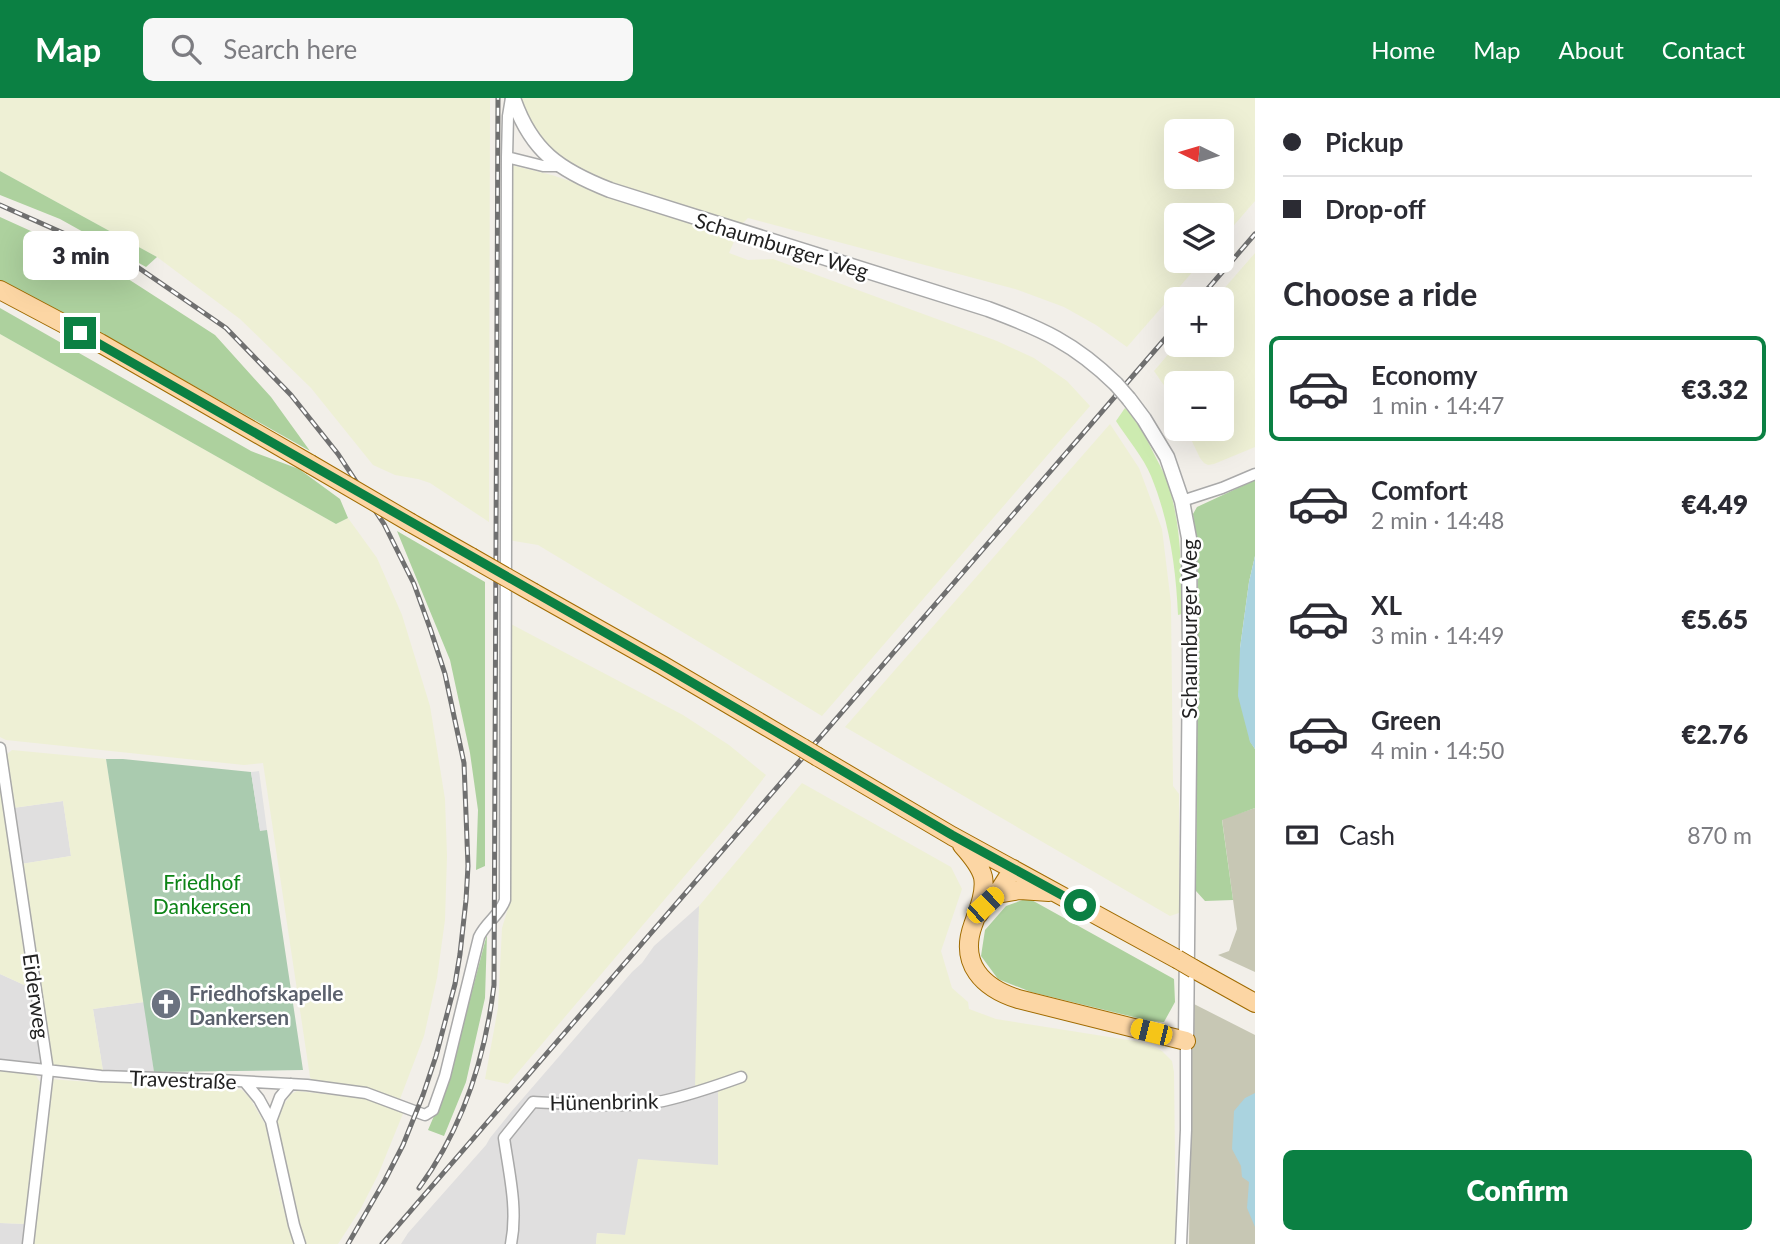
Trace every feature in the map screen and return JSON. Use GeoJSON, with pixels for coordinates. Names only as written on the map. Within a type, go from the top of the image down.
{"type":"FeatureCollection","features":[{"type":"Feature","properties":{"kind":"main road"},"geometry":{"type":"LineString","coordinates":[[0,290],[100,343],[662,665],[952,835],[1255,1003]]}},
{"type":"Feature","properties":{"kind":"main road"},"geometry":{"type":"LineString","coordinates":[[952,835],[979,866],[989,895]]}},
{"type":"Feature","properties":{"kind":"main road"},"geometry":{"type":"LineString","coordinates":[[1006,865],[972,927],[969,945],[972,962],[981,978],[1001,994],[1186,1041]]}},
{"type":"Feature","properties":{"kind":"main road"},"geometry":{"type":"LineString","coordinates":[[989,895],[1020,890],[1056,893]]}},
{"type":"Feature","properties":{"kind":"street"},"geometry":{"type":"LineString","coordinates":[[512,98],[508,116],[507,157],[543,166],[560,166]]}},
{"type":"Feature","properties":{"kind":"street","name":"Schaumburger Weg"},"geometry":{"type":"LineString","coordinates":[[512,98],[536,143],[560,166],[583,180],[988,309],[1045,331],[1078,351],[1116,384],[1144,419],[1167,457],[1182,501],[1189,538],[1190,567],[1186,1130],[1181,1244]]}},
{"type":"Feature","properties":{"kind":"street","name":"Travestraße"},"geometry":{"type":"LineString","coordinates":[[0,1065],[101,1076],[291,1084],[366,1093],[425,1115],[433,1110],[445,1076],[480,937],[490,920],[501,910],[505,900],[507,157]]}},
{"type":"Feature","properties":{"kind":"street"},"geometry":{"type":"LineString","coordinates":[[1182,501],[1255,474]]}},
{"type":"Feature","properties":{"kind":"street","name":"Eiderweg"},"geometry":{"type":"LineString","coordinates":[[0,748],[48,1071],[28,1244]]}},
{"type":"Feature","properties":{"kind":"street","name":"Hünenbrink"},"geometry":{"type":"LineString","coordinates":[[511,1244],[514,1228],[512,1194],[504,1138],[533,1102],[630,1105],[663,1101],[741,1077]]}},
{"type":"Feature","properties":{"kind":"street"},"geometry":{"type":"LineString","coordinates":[[245,1082],[271,1121],[300,1244]]}},
{"type":"Feature","properties":{"kind":"street"},"geometry":{"type":"LineString","coordinates":[[271,1121],[279,1097],[291,1084]]}},
{"type":"Feature","properties":{"kind":"shaded area"},"geometry":{"type":"Polygon","coordinates":[[[0,98],[490,98],[489,522],[430,483],[395,475],[373,465],[311,388],[240,319],[157,257],[0,171],[0,98]]]}},
{"type":"Feature","properties":{"kind":"shaded area"},"geometry":{"type":"Polygon","coordinates":[[[521,98],[1255,98],[1255,201],[1234,225],[1234,203],[1164,203],[1164,273],[1192,273],[1179,287],[1164,287],[1164,305],[1127,347],[1064,307],[1015,289],[748,218],[742,224],[604,181],[577,170],[552,150],[530,123],[521,98]]]}},
{"type":"Feature","properties":{"kind":"shaded area"},"geometry":{"type":"Polygon","coordinates":[[[511,165],[552,175],[736,237],[729,253],[748,260],[773,259],[997,341],[1034,358],[1067,381],[1090,406],[822,716],[538,545],[508,540],[511,165]]]}},
{"type":"Feature","properties":{"kind":"shaded area"},"geometry":{"type":"Polygon","coordinates":[[[1255,253],[1255,447],[1208,465],[1200,458],[1192,441],[1234,441],[1234,371],[1164,371],[1164,385],[1154,371],[1166,357],[1234,357],[1234,287],[1225,287],[1255,253]]]}},
{"type":"Feature","properties":{"kind":"shaded area"},"geometry":{"type":"Polygon","coordinates":[[[0,334],[336,524],[348,518],[377,558],[402,615],[430,706],[445,799],[445,920],[437,978],[424,1036],[400,1099],[365,1089],[312,1080],[310,1077],[263,763],[244,765],[6,740],[0,737],[0,334]]]}},
{"type":"Feature","properties":{"kind":"shaded area"},"geometry":{"type":"Polygon","coordinates":[[[1110,424],[1139,468],[1162,529],[1171,603],[1173,786],[1179,794],[1179,913],[1170,916],[845,727],[1110,424]]]}},
{"type":"Feature","properties":{"kind":"shaded area"},"geometry":{"type":"Polygon","coordinates":[[[509,623],[683,715],[729,745],[766,775],[732,820],[508,1084],[485,1079],[498,1008],[502,928],[509,905],[509,623]]]}},
{"type":"Feature","properties":{"kind":"shaded area"},"geometry":{"type":"Polygon","coordinates":[[[12,750],[106,759],[144,1002],[93,1009],[103,1071],[54,1068],[52,1062],[21,864],[71,856],[63,801],[13,808],[5,756],[12,750]]]}},
{"type":"Feature","properties":{"kind":"shaded area"},"geometry":{"type":"Polygon","coordinates":[[[259,771],[267,830],[260,831],[251,772],[259,771]]]}},
{"type":"Feature","properties":{"kind":"shaded area"},"geometry":{"type":"Polygon","coordinates":[[[0,775],[33,989],[0,974],[0,775]]]}},
{"type":"Feature","properties":{"kind":"shaded area"},"geometry":{"type":"Polygon","coordinates":[[[802,783],[951,867],[962,889],[941,951],[952,988],[968,1002],[969,1009],[996,1019],[1141,1042],[1162,1051],[1172,1061],[1176,1244],[596,1244],[597,1233],[625,1235],[638,1159],[718,1165],[718,1081],[695,1088],[699,906],[802,783]]]}},
{"type":"Feature","properties":{"kind":"shaded area"},"geometry":{"type":"Polygon","coordinates":[[[63,801],[71,856],[21,864],[13,808],[63,801]]]}},
{"type":"Feature","properties":{"kind":"shaded area"},"geometry":{"type":"Polygon","coordinates":[[[1255,808],[1255,972],[1218,955],[1229,951],[1237,929],[1222,819],[1255,808]]]}},
{"type":"Feature","properties":{"kind":"shaded area"},"geometry":{"type":"Polygon","coordinates":[[[699,906],[696,1087],[718,1081],[718,1166],[625,1235],[597,1233],[596,1244],[401,1244],[654,946],[699,906]]]}},
{"type":"Feature","properties":{"kind":"shaded area"},"geometry":{"type":"Polygon","coordinates":[[[0,974],[33,989],[42,1064],[39,1067],[0,1061],[0,974]]]}},
{"type":"Feature","properties":{"kind":"shaded area"},"geometry":{"type":"Polygon","coordinates":[[[144,1002],[154,1072],[103,1071],[93,1009],[144,1002]]]}},
{"type":"Feature","properties":{"kind":"shaded area"},"geometry":{"type":"Polygon","coordinates":[[[1192,1003],[1255,1035],[1255,1244],[1189,1244],[1192,1003]]]}},
{"type":"Feature","properties":{"kind":"shaded area"},"geometry":{"type":"Polygon","coordinates":[[[0,1069],[35,1074],[40,1082],[27,1224],[0,1223],[0,1069]]]}},
{"type":"Feature","properties":{"kind":"shaded area"},"geometry":{"type":"Polygon","coordinates":[[[49,1079],[228,1087],[242,1090],[250,1098],[266,1126],[280,1195],[294,1244],[30,1244],[49,1079]]]}},
{"type":"Feature","properties":{"kind":"shaded area"},"geometry":{"type":"Polygon","coordinates":[[[297,1091],[371,1099],[404,1111],[378,1175],[338,1244],[304,1244],[297,1224],[275,1124],[282,1107],[291,1094],[297,1091]]]}},
{"type":"Feature","properties":{"kind":"shaded area"},"geometry":{"type":"Polygon","coordinates":[[[0,1223],[27,1224],[25,1244],[0,1244],[0,1223]]]}},
{"type":"Feature","properties":{"kind":"green space"},"geometry":{"type":"Polygon","coordinates":[[[0,171],[157,257],[146,267],[60,219],[0,195],[0,171]]]}},
{"type":"Feature","properties":{"kind":"green space"},"geometry":{"type":"Polygon","coordinates":[[[0,217],[108,266],[215,335],[271,397],[310,451],[77,320],[0,281],[0,217]]]}},
{"type":"Feature","properties":{"kind":"green space"},"geometry":{"type":"Polygon","coordinates":[[[0,308],[251,451],[299,469],[340,499],[348,518],[336,524],[0,334],[0,308]]]}},
{"type":"Feature","properties":{"kind":"green space"},"geometry":{"type":"Polygon","coordinates":[[[1125,408],[1148,442],[1165,476],[1173,500],[1180,549],[1182,614],[1178,615],[1170,544],[1163,510],[1144,462],[1116,421],[1125,408]]]}},
{"type":"Feature","properties":{"kind":"green space"},"geometry":{"type":"Polygon","coordinates":[[[1255,480],[1255,556],[1240,648],[1250,741],[1255,749],[1255,808],[1222,820],[1233,900],[1205,901],[1196,891],[1198,567],[1193,514],[1197,507],[1255,480]]]}},
{"type":"Feature","properties":{"kind":"green space"},"geometry":{"type":"Polygon","coordinates":[[[397,531],[485,582],[485,866],[476,870],[478,810],[470,753],[450,660],[397,531]]]}},
{"type":"Feature","properties":{"kind":"green space","name":"Friedhof Dankersen"},"geometry":{"type":"Polygon","coordinates":[[[106,759],[251,772],[260,830],[267,830],[303,1070],[154,1072],[106,759]]]}},
{"type":"Feature","properties":{"kind":"green space"},"geometry":{"type":"Polygon","coordinates":[[[1028,898],[1174,979],[1175,1002],[1164,1022],[1150,1021],[1031,992],[998,979],[981,956],[985,930],[1006,906],[1028,898]]]}},
{"type":"Feature","properties":{"kind":"green space"},"geometry":{"type":"Polygon","coordinates":[[[487,934],[485,998],[466,1082],[444,1136],[428,1130],[448,1083],[487,934]]]}},
{"type":"Feature","properties":{"kind":"water"},"geometry":{"type":"Polygon","coordinates":[[[1255,556],[1255,749],[1250,742],[1238,696],[1240,648],[1255,556]]]}},
{"type":"Feature","properties":{"kind":"water"},"geometry":{"type":"Polygon","coordinates":[[[1255,1093],[1255,1227],[1247,1208],[1249,1182],[1242,1177],[1241,1166],[1232,1149],[1234,1111],[1245,1098],[1255,1093]]]}},
{"type":"Feature","properties":{"kind":"railway"},"geometry":{"type":"LineString","coordinates":[[419,1188],[448,1141],[470,1092],[485,1040],[494,985],[498,98]]}},
{"type":"Feature","properties":{"kind":"railway"},"geometry":{"type":"LineString","coordinates":[[0,205],[133,264],[226,328],[291,395],[338,454],[384,524],[414,584],[431,631],[445,674],[464,763],[468,866],[460,954],[455,984],[423,1095],[403,1145],[348,1244]]}},
{"type":"Feature","properties":{"kind":"railway"},"geometry":{"type":"LineString","coordinates":[[1209,287],[1255,234]]}},
{"type":"Feature","properties":{"kind":"railway"},"geometry":{"type":"LineString","coordinates":[[382,1244],[1164,340]]}},
{"type":"Feature","properties":{"kind":"place","name":"Friedhofskapelle Dankersen"},"geometry":{"type":"Point","coordinates":[166,1004]}},
{"type":"Feature","properties":{"kind":"route"},"geometry":{"type":"LineString","coordinates":[[80,333],[662,665],[952,835],[1080,905]]}}]}
